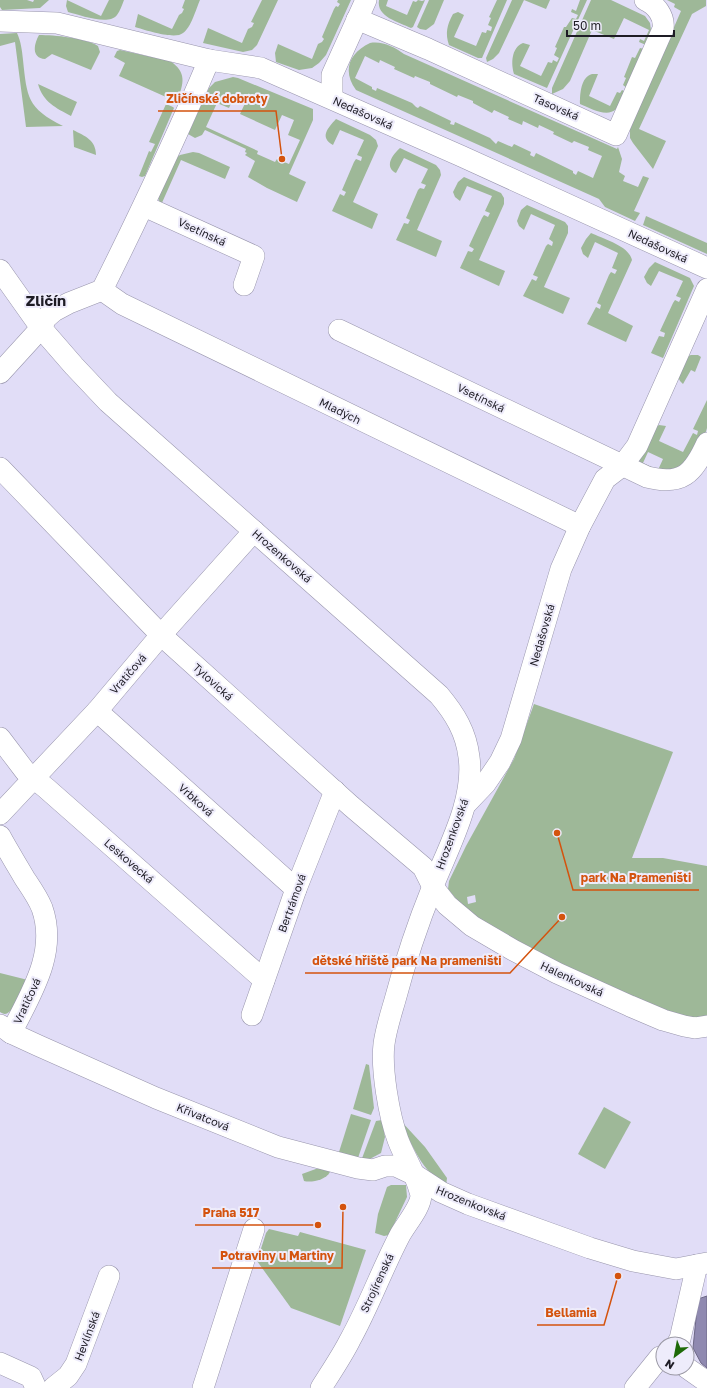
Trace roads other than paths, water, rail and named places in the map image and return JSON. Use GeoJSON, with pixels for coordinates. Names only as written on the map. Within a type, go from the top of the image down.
{"type":"FeatureCollection","features":[{"type":"Feature","properties":{"kind":"street","name":"Tasovská"},"geometry":{"type":"LineString","coordinates":[[332,98],[332,75],[361,9],[428,49],[616,134],[663,29],[664,23],[659,10],[652,3],[645,0]]}},
{"type":"Feature","properties":{"kind":"street","name":"Nedašovská"},"geometry":{"type":"LineString","coordinates":[[0,21],[57,23],[209,60],[261,68],[332,98],[707,268]]}},
{"type":"Feature","properties":{"kind":"street"},"geometry":{"type":"LineString","coordinates":[[0,373],[41,328],[46,318],[54,311],[69,303],[102,290],[144,206],[209,60]]}},
{"type":"Feature","properties":{"kind":"street","name":"Vsetínská"},"geometry":{"type":"LineString","coordinates":[[144,206],[254,256],[244,285]]}},
{"type":"Feature","properties":{"kind":"street","name":"Hrozenkovská"},"geometry":{"type":"LineString","coordinates":[[0,270],[41,328],[86,380],[108,402],[420,677],[447,704],[460,724],[465,735],[469,753],[470,781],[464,806],[451,844],[433,887],[398,987],[384,1042],[383,1060],[392,1120],[398,1140],[415,1175],[441,1192],[461,1201],[590,1248],[654,1265],[676,1269],[702,1264]]}},
{"type":"Feature","properties":{"kind":"street","name":"Nedašovská"},"geometry":{"type":"LineString","coordinates":[[464,806],[485,784],[500,762],[512,738],[562,569],[580,526],[605,479],[622,466],[637,446],[707,289]]}},
{"type":"Feature","properties":{"kind":"street","name":"Mladých"},"geometry":{"type":"LineString","coordinates":[[102,290],[122,304],[580,526]]}},
{"type":"Feature","properties":{"kind":"street","name":"Vsetínská"},"geometry":{"type":"LineString","coordinates":[[339,330],[622,466]]}},
{"type":"Feature","properties":{"kind":"street"},"geometry":{"type":"LineString","coordinates":[[622,466],[647,477],[663,481],[675,479],[685,475],[695,466],[706,447]]}},
{"type":"Feature","properties":{"kind":"street","name":"Tylovická"},"geometry":{"type":"LineString","coordinates":[[0,468],[161,634],[335,791],[423,867],[433,887]]}},
{"type":"Feature","properties":{"kind":"street","name":"Vratičová"},"geometry":{"type":"LineString","coordinates":[[0,814],[97,712],[161,634],[254,531]]}},
{"type":"Feature","properties":{"kind":"street","name":"Vrbková"},"geometry":{"type":"LineString","coordinates":[[97,712],[296,889]]}},
{"type":"Feature","properties":{"kind":"street","name":"Leskovecká"},"geometry":{"type":"LineString","coordinates":[[0,738],[25,772],[46,788],[264,980]]}},
{"type":"Feature","properties":{"kind":"street","name":"Bertrámová"},"geometry":{"type":"LineString","coordinates":[[252,1016],[296,889],[335,791]]}},
{"type":"Feature","properties":{"kind":"street","name":"Vratičová"},"geometry":{"type":"LineString","coordinates":[[0,836],[36,897],[43,914],[46,933],[44,957],[35,986],[6,1029]]}},
{"type":"Feature","properties":{"kind":"street","name":"Halenkovská"},"geometry":{"type":"LineString","coordinates":[[433,887],[447,905],[472,926],[512,950],[557,973],[663,1020],[690,1028],[707,1026]]}},
{"type":"Feature","properties":{"kind":"street","name":"Křivatcová"},"geometry":{"type":"LineString","coordinates":[[6,1029],[156,1098],[278,1147],[358,1168],[373,1170],[385,1166],[396,1166],[415,1175]]}},
{"type":"Feature","properties":{"kind":"street","name":"Strojírenská"},"geometry":{"type":"LineString","coordinates":[[321,1388],[350,1340],[401,1234],[416,1211],[421,1195],[415,1175]]}},
{"type":"Feature","properties":{"kind":"street"},"geometry":{"type":"LineString","coordinates":[[203,1388],[254,1229]]}},
{"type":"Feature","properties":{"kind":"street"},"geometry":{"type":"LineString","coordinates":[[681,1336],[702,1264]]}},
{"type":"Feature","properties":{"kind":"street","name":"Hevlínská"},"geometry":{"type":"LineString","coordinates":[[53,1388],[68,1376],[76,1364],[109,1276]]}},
{"type":"Feature","properties":{"kind":"street"},"geometry":{"type":"LineString","coordinates":[[0,1363],[31,1377],[36,1388]]}},
{"type":"Feature","properties":{"kind":"street"},"geometry":{"type":"LineString","coordinates":[[635,1388],[655,1363]]}},
{"type":"Feature","properties":{"kind":"street"},"geometry":{"type":"LineString","coordinates":[[695,1374],[707,1382]]}},
{"type":"Feature","properties":{"kind":"place","name":"Zličínské dobroty"},"geometry":{"type":"Point","coordinates":[282,159]}},
{"type":"Feature","properties":{"kind":"place","name":"park Na Prameništi"},"geometry":{"type":"Point","coordinates":[557,833]}},
{"type":"Feature","properties":{"kind":"place","name":"dětské hřiště park Na prameništi"},"geometry":{"type":"Point","coordinates":[562,917]}},
{"type":"Feature","properties":{"kind":"place","name":"Potraviny u Martiny"},"geometry":{"type":"Point","coordinates":[343,1207]}},
{"type":"Feature","properties":{"kind":"place","name":"Praha 517"},"geometry":{"type":"Point","coordinates":[318,1225]}},
{"type":"Feature","properties":{"kind":"place","name":"Bellamia"},"geometry":{"type":"Point","coordinates":[618,1276]}},
{"type":"Feature","properties":{"kind":"district","name":"Zličín"},"geometry":{"type":"Point","coordinates":[46,301]}}]}
